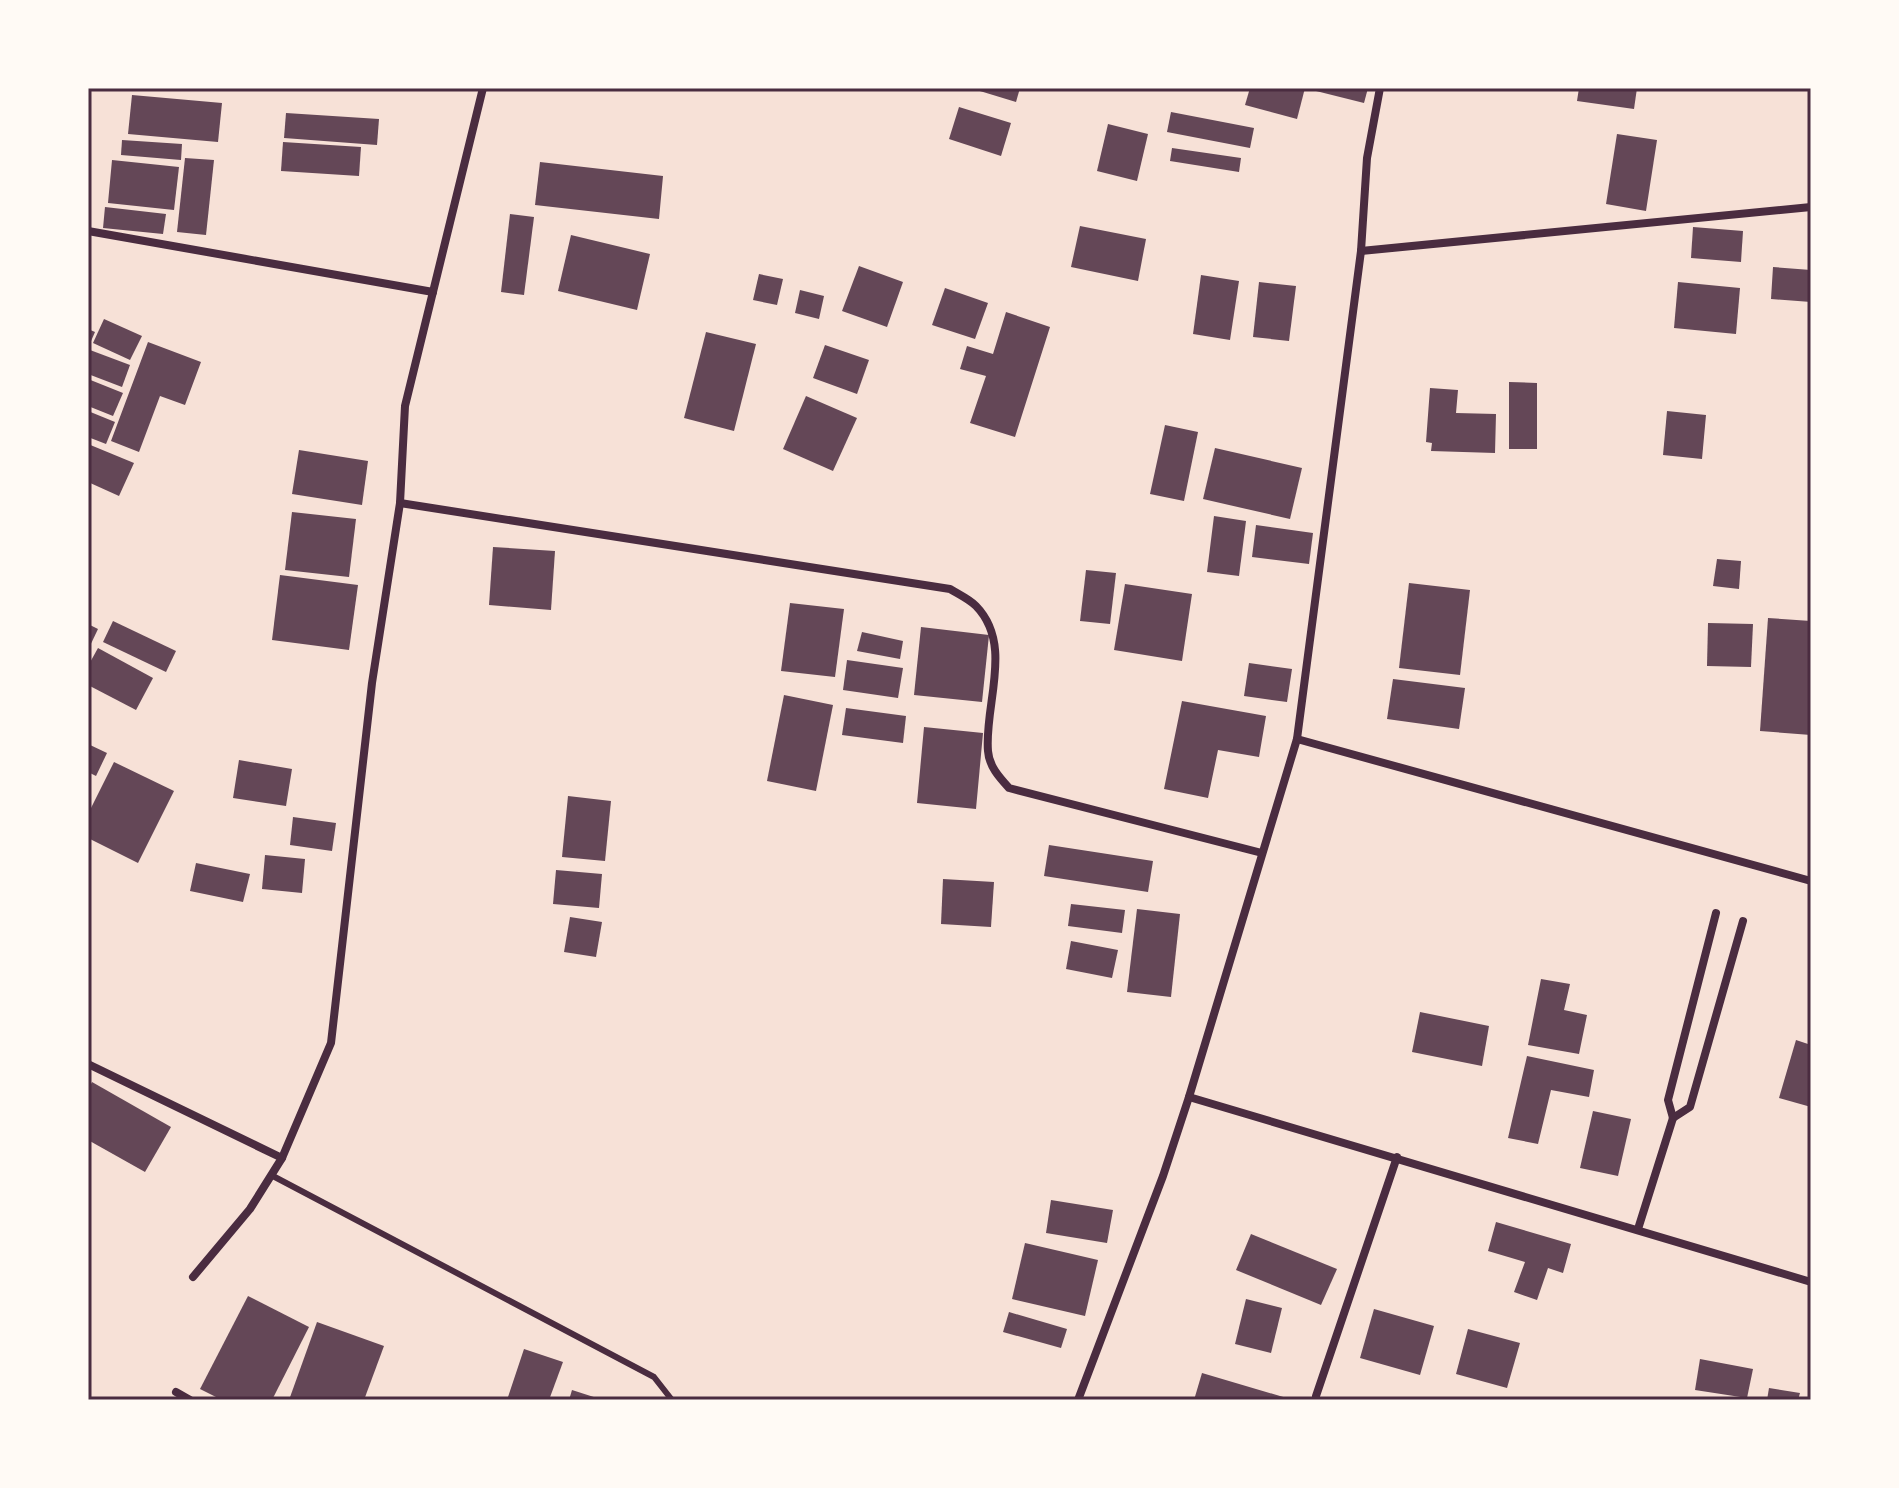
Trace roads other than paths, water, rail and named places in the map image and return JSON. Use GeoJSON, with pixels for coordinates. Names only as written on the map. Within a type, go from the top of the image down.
{"type":"FeatureCollection","features":[{"type":"Feature","properties":{"kind":"street"},"geometry":{"type":"LineString","coordinates":[[193,1277],[250,1209],[282,1158],[331,1043],[372,683],[400,503],[405,406],[483,88]]}},
{"type":"Feature","properties":{"kind":"street"},"geometry":{"type":"LineString","coordinates":[[1078,1400],[1148,1218],[1189,1097],[1297,739],[1361,251],[1367,158],[1380,88]]}},
{"type":"Feature","properties":{"kind":"street"},"geometry":{"type":"LineString","coordinates":[[1361,251],[1811,207]]}},
{"type":"Feature","properties":{"kind":"street"},"geometry":{"type":"LineString","coordinates":[[88,231],[433,292]]}},
{"type":"Feature","properties":{"kind":"street"},"geometry":{"type":"LineString","coordinates":[[400,503],[950,589],[976,606],[990,629],[996,662],[987,753],[994,772],[1009,788],[1262,853]]}},
{"type":"Feature","properties":{"kind":"street"},"geometry":{"type":"LineString","coordinates":[[1297,739],[1811,881]]}},
{"type":"Feature","properties":{"kind":"street"},"geometry":{"type":"LineString","coordinates":[[1638,1229],[1673,1118],[1668,1100],[1716,913]]}},
{"type":"Feature","properties":{"kind":"street"},"geometry":{"type":"LineString","coordinates":[[1673,1118],[1690,1107],[1743,921]]}},
{"type":"Feature","properties":{"kind":"street"},"geometry":{"type":"LineString","coordinates":[[88,1064],[282,1158]]}},
{"type":"Feature","properties":{"kind":"street"},"geometry":{"type":"LineString","coordinates":[[1189,1097],[1811,1282]]}},
{"type":"Feature","properties":{"kind":"street"},"geometry":{"type":"LineString","coordinates":[[1316,1396],[1397,1157]]}},
{"type":"Feature","properties":{"kind":"street"},"geometry":{"type":"LineString","coordinates":[[176,1392],[190,1400]]}},
{"type":"Feature","properties":{"kind":"lane"},"geometry":{"type":"LineString","coordinates":[[271,1175],[654,1377],[672,1400]]}}]}
